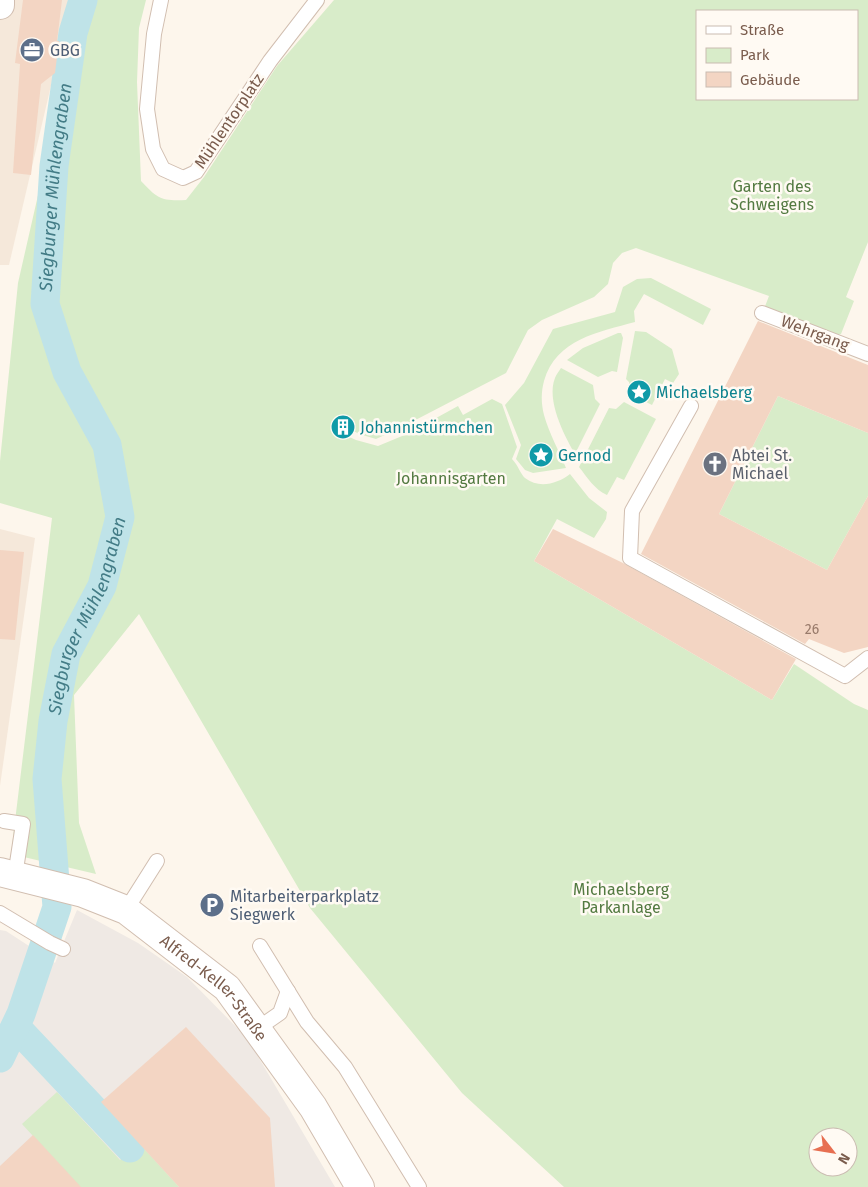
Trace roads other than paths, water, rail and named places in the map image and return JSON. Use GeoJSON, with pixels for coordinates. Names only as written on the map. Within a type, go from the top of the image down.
{"type":"FeatureCollection","features":[{"type":"Feature","properties":{"kind":"street"},"geometry":{"type":"LineString","coordinates":[[0,0],[0,5]]}},
{"type":"Feature","properties":{"kind":"street","name":"Alfred-Keller-Straße"},"geometry":{"type":"LineString","coordinates":[[13,875],[83,893],[126,910],[227,988],[313,1107],[360,1187]]}},
{"type":"Feature","properties":{"kind":"lane","name":"Mühlentorplatz"},"geometry":{"type":"LineString","coordinates":[[161,0],[154,34],[147,109],[153,149],[162,169],[183,178],[196,172],[265,69],[317,0]]}},
{"type":"Feature","properties":{"kind":"lane","name":"Wehrgang"},"geometry":{"type":"LineString","coordinates":[[762,312],[868,354]]}},
{"type":"Feature","properties":{"kind":"lane"},"geometry":{"type":"LineString","coordinates":[[691,406],[632,511],[630,558],[845,676],[868,658]]}},
{"type":"Feature","properties":{"kind":"lane"},"geometry":{"type":"LineString","coordinates":[[4,821],[23,824],[13,875]]}},
{"type":"Feature","properties":{"kind":"lane"},"geometry":{"type":"LineString","coordinates":[[126,910],[157,861]]}},
{"type":"Feature","properties":{"kind":"lane"},"geometry":{"type":"LineString","coordinates":[[0,913],[52,944]]}},
{"type":"Feature","properties":{"kind":"lane"},"geometry":{"type":"LineString","coordinates":[[260,946],[307,1022],[345,1067],[419,1187]]}},
{"type":"Feature","properties":{"kind":"lane"},"geometry":{"type":"LineString","coordinates":[[257,1029],[280,1013],[288,991]]}},
{"type":"Feature","properties":{"kind":"waterway","name":"Siegburger Mühlengraben"},"geometry":{"type":"LineString","coordinates":[[0,1058],[21,1014],[57,907],[47,779],[53,721],[66,654],[102,586],[120,517],[107,445],[67,372],[45,304],[54,166],[73,33],[83,0]]}},
{"type":"Feature","properties":{"kind":"waterway"},"geometry":{"type":"LineString","coordinates":[[16,1027],[130,1148]]}},
{"type":"Feature","properties":{"kind":"place","name":"GBG"},"geometry":{"type":"Point","coordinates":[32,50]}},
{"type":"Feature","properties":{"kind":"place","name":"Michaelsberg"},"geometry":{"type":"Point","coordinates":[639,392]}},
{"type":"Feature","properties":{"kind":"place","name":"Johannistürmchen"},"geometry":{"type":"Point","coordinates":[343,427]}},
{"type":"Feature","properties":{"kind":"place","name":"Gernod"},"geometry":{"type":"Point","coordinates":[541,455]}},
{"type":"Feature","properties":{"kind":"place","name":"Abtei St. Michael"},"geometry":{"type":"Point","coordinates":[715,464]}},
{"type":"Feature","properties":{"kind":"place","name":"Mitarbeiterparkplatz Siegwerk"},"geometry":{"type":"Point","coordinates":[212,905]}},
{"type":"Feature","properties":{"kind":"park label","name":"Garten des Schweigens"},"geometry":{"type":"Point","coordinates":[772,195]}},
{"type":"Feature","properties":{"kind":"park label","name":"Johannisgarten"},"geometry":{"type":"Point","coordinates":[451,478]}},
{"type":"Feature","properties":{"kind":"park label","name":"Michaelsberg Parkanlage"},"geometry":{"type":"Point","coordinates":[621,898]}}]}
